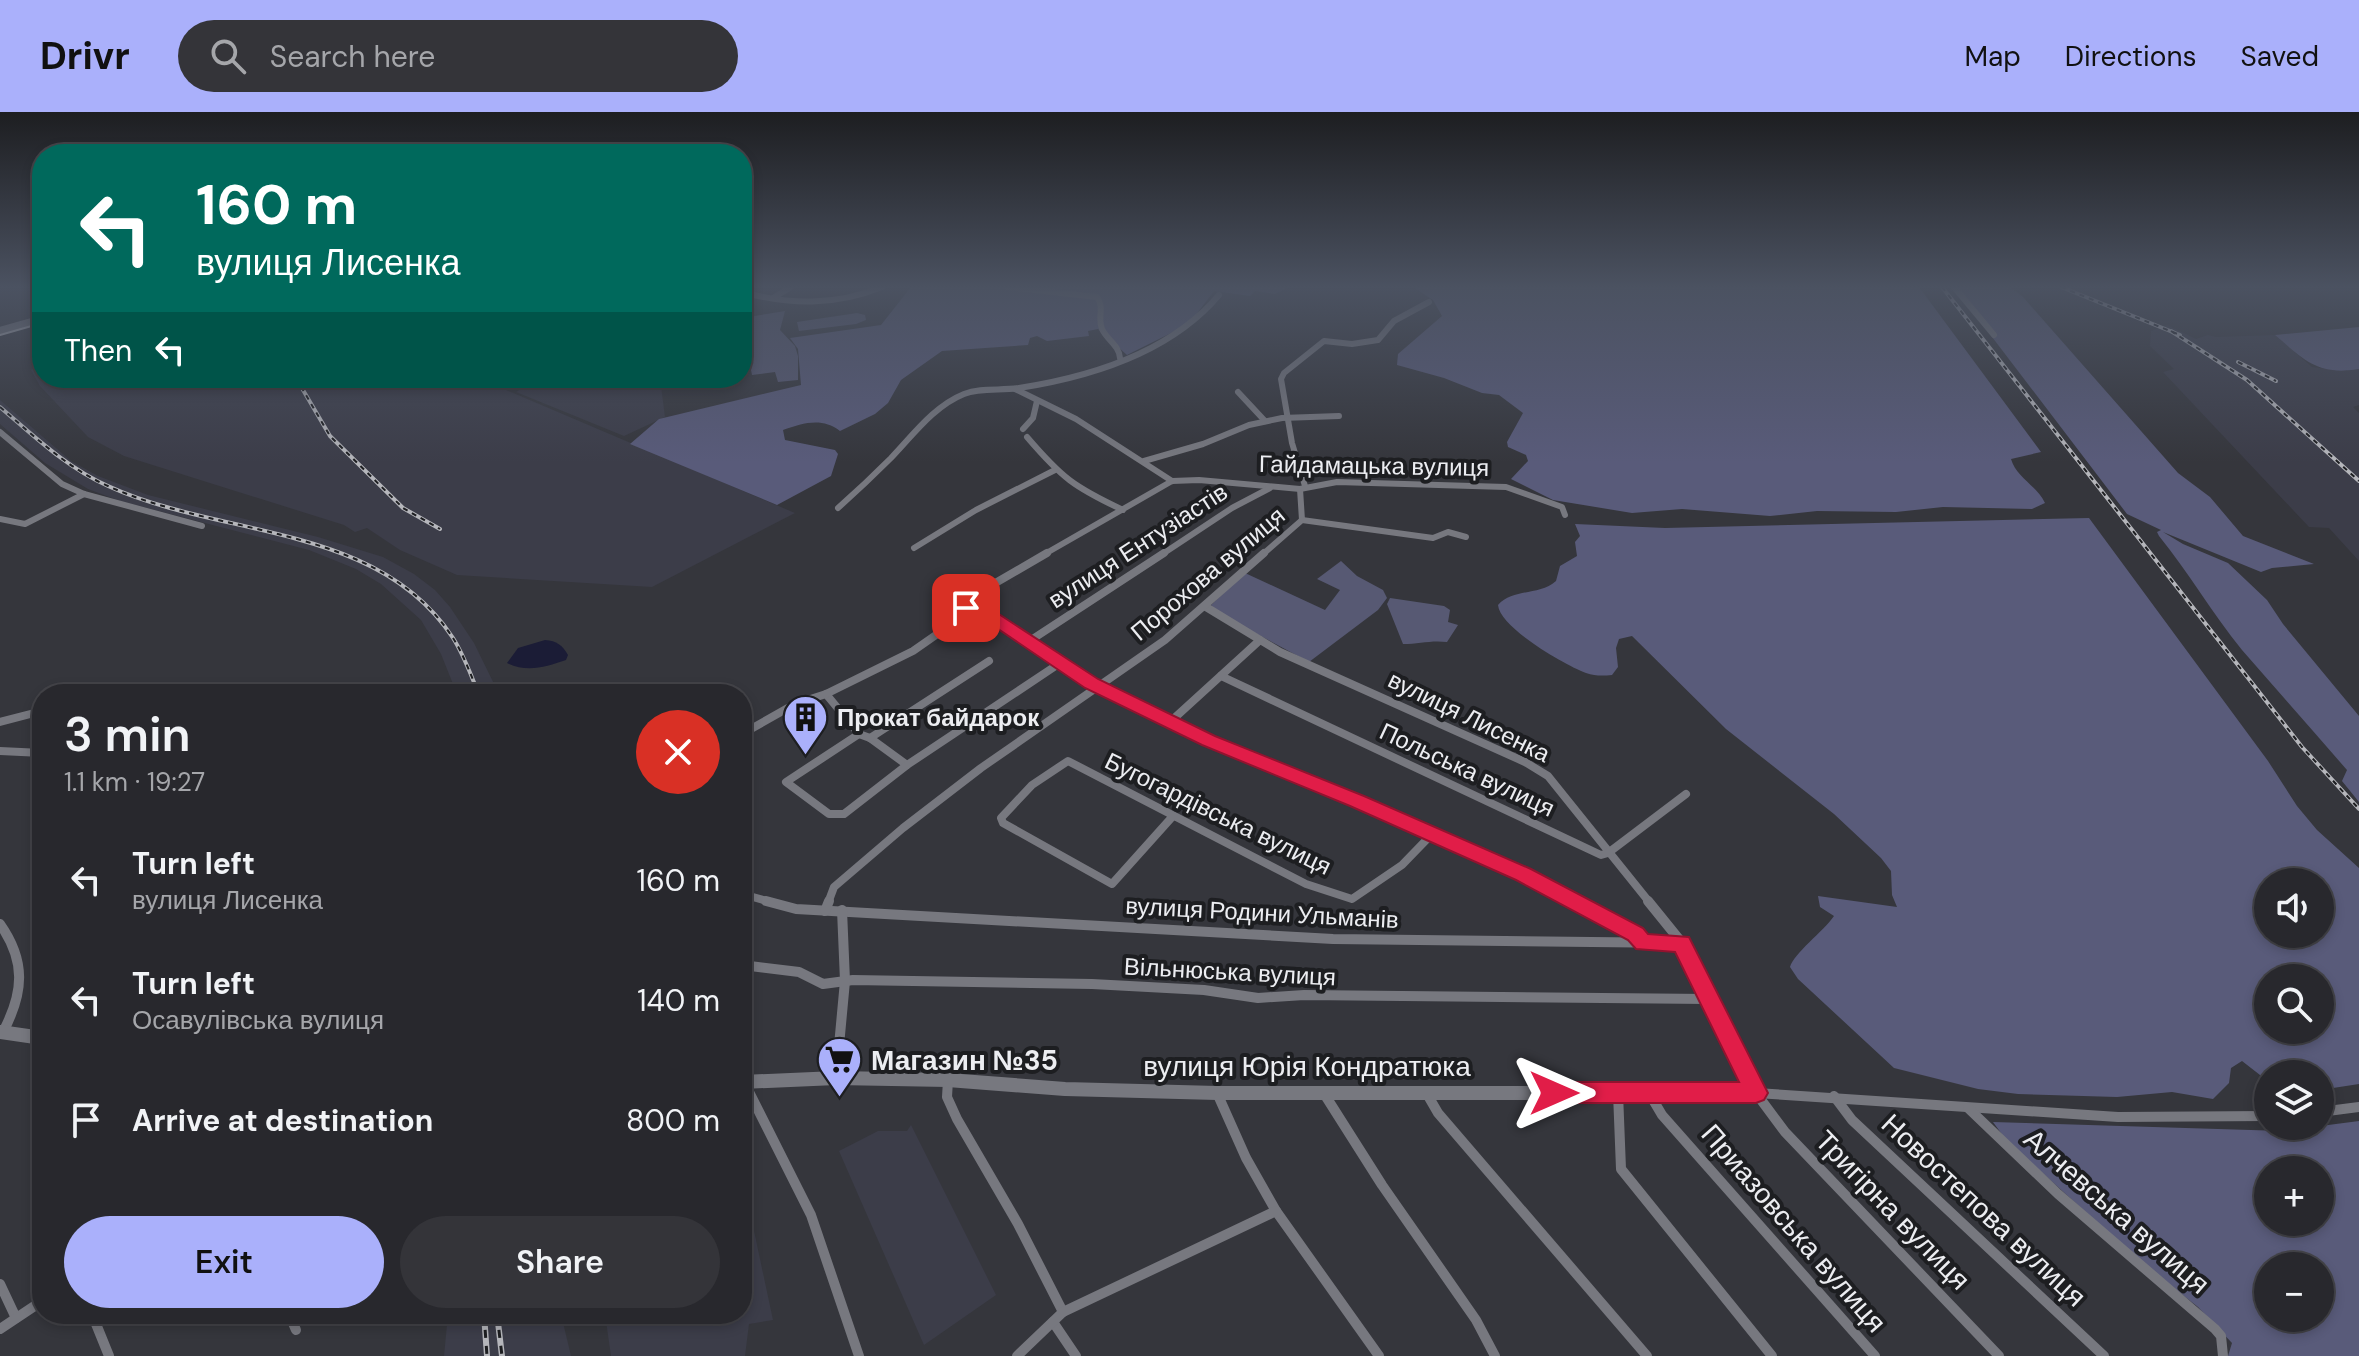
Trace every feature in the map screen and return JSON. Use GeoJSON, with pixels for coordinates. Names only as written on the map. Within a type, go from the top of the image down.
{"type":"FeatureCollection","features":[{"type":"Feature","properties":{"kind":"street"},"geometry":{"type":"LineString","coordinates":[[1115,345],[1120,358]]}},
{"type":"Feature","properties":{"kind":"street"},"geometry":{"type":"LineString","coordinates":[[838,508],[879,470],[926,419],[962,395],[1058,380],[1151,345]]}},
{"type":"Feature","properties":{"kind":"street"},"geometry":{"type":"LineString","coordinates":[[1302,520],[1302,487],[1281,379],[1284,373],[1319,345]]}},
{"type":"Feature","properties":{"kind":"street"},"geometry":{"type":"LineString","coordinates":[[752,728],[795,704],[826,694],[913,651],[956,621],[973,596],[1172,481],[1076,419],[1015,389]]}},
{"type":"Feature","properties":{"kind":"street","name":"Гайдамацька вулиця"},"geometry":{"type":"LineString","coordinates":[[1238,392],[1265,421]]}},
{"type":"Feature","properties":{"kind":"street"},"geometry":{"type":"LineString","coordinates":[[1023,429],[1033,418],[1037,401]]}},
{"type":"Feature","properties":{"kind":"street","name":"Гайдамацька вулиця"},"geometry":{"type":"LineString","coordinates":[[1144,461],[1194,447],[1265,421],[1339,416]]}},
{"type":"Feature","properties":{"kind":"street"},"geometry":{"type":"LineString","coordinates":[[0,432],[62,484],[84,494],[202,526]]}},
{"type":"Feature","properties":{"kind":"street"},"geometry":{"type":"LineString","coordinates":[[1027,437],[1055,470],[1075,487],[1123,510]]}},
{"type":"Feature","properties":{"kind":"street"},"geometry":{"type":"LineString","coordinates":[[914,548],[976,510],[1055,470]]}},
{"type":"Feature","properties":{"kind":"street","name":"Гайдамацька вулиця"},"geometry":{"type":"LineString","coordinates":[[1172,481],[1302,487],[1337,482],[1506,487],[1562,507],[1565,515]]}},
{"type":"Feature","properties":{"kind":"street","name":"вулиця Ентузіастів"},"geometry":{"type":"LineString","coordinates":[[1028,642],[1232,508],[1272,486]]}},
{"type":"Feature","properties":{"kind":"street"},"geometry":{"type":"LineString","coordinates":[[0,519],[25,524],[84,494]]}},
{"type":"Feature","properties":{"kind":"street","name":"Порохова вулиця"},"geometry":{"type":"LineString","coordinates":[[825,911],[834,887],[903,828],[1165,640],[1302,520],[1433,538],[1448,532],[1466,537]]}},
{"type":"Feature","properties":{"kind":"street","name":"вулиця Лисенка"},"geometry":{"type":"LineString","coordinates":[[1206,607],[1260,640],[1333,677],[1525,762],[1548,776],[1682,943],[1756,1093]]}},
{"type":"Feature","properties":{"kind":"street"},"geometry":{"type":"LineString","coordinates":[[966,608],[980,609],[1098,686],[1170,722],[1432,834],[1575,901],[1636,934],[1643,942]]}},
{"type":"Feature","properties":{"kind":"street"},"geometry":{"type":"LineString","coordinates":[[1170,722],[1260,640]]}},
{"type":"Feature","properties":{"kind":"street"},"geometry":{"type":"LineString","coordinates":[[870,738],[989,661]]}},
{"type":"Feature","properties":{"kind":"street"},"geometry":{"type":"LineString","coordinates":[[859,734],[786,782],[829,814],[844,814],[907,765],[1060,663]]}},
{"type":"Feature","properties":{"kind":"street","name":"Польська вулиця"},"geometry":{"type":"LineString","coordinates":[[1221,676],[1584,848],[1601,855],[1608,853]]}},
{"type":"Feature","properties":{"kind":"street"},"geometry":{"type":"LineString","coordinates":[[826,694],[859,734],[870,738],[907,765]]}},
{"type":"Feature","properties":{"kind":"street"},"geometry":{"type":"LineString","coordinates":[[0,722],[32,714]]}},
{"type":"Feature","properties":{"kind":"street"},"geometry":{"type":"LineString","coordinates":[[0,751],[32,753]]}},
{"type":"Feature","properties":{"kind":"street","name":"Бугогардівська вулиця"},"geometry":{"type":"LineString","coordinates":[[1173,816],[1112,884],[1003,823],[1003,811],[1060,762],[1068,761],[1306,884],[1352,899],[1402,865],[1432,834]]}},
{"type":"Feature","properties":{"kind":"street"},"geometry":{"type":"LineString","coordinates":[[1608,853],[1686,794]]}},
{"type":"Feature","properties":{"kind":"street","name":"вулиця Родини Ульманів"},"geometry":{"type":"LineString","coordinates":[[752,897],[796,909],[1333,939],[1682,943]]}},
{"type":"Feature","properties":{"kind":"street"},"geometry":{"type":"LineString","coordinates":[[836,1078],[845,981],[842,910]]}},
{"type":"Feature","properties":{"kind":"street"},"geometry":{"type":"LineString","coordinates":[[0,924],[17,949],[17,994],[11,1018],[1,1032],[32,1037]]}},
{"type":"Feature","properties":{"kind":"street","name":"Вільнюська вулиця"},"geometry":{"type":"LineString","coordinates":[[752,966],[799,972],[823,984],[845,981],[1092,984],[1204,990],[1258,998],[1304,995],[1708,999]]}},
{"type":"Feature","properties":{"kind":"street","name":"вулиця Юрія Кондратюка"},"geometry":{"type":"LineString","coordinates":[[752,1082],[836,1078],[948,1080],[1065,1089],[1217,1093],[1756,1093],[2110,1117],[2254,1116]]}},
{"type":"Feature","properties":{"kind":"street"},"geometry":{"type":"LineString","coordinates":[[948,1080],[947,1097],[957,1119],[1018,1224],[1063,1312]]}},
{"type":"Feature","properties":{"kind":"street"},"geometry":{"type":"LineString","coordinates":[[1323,1092],[1382,1185],[1476,1320],[1495,1356]]}},
{"type":"Feature","properties":{"kind":"street"},"geometry":{"type":"LineString","coordinates":[[1217,1093],[1246,1158],[1276,1211],[1379,1356]]}},
{"type":"Feature","properties":{"kind":"street"},"geometry":{"type":"LineString","coordinates":[[1426,1093],[1438,1113],[1647,1356]]}},
{"type":"Feature","properties":{"kind":"street"},"geometry":{"type":"LineString","coordinates":[[1618,1093],[1621,1169],[1772,1356]]}},
{"type":"Feature","properties":{"kind":"street","name":"Приазовська вулиця"},"geometry":{"type":"LineString","coordinates":[[1649,1093],[1662,1115],[1875,1356]]}},
{"type":"Feature","properties":{"kind":"street","name":"Тригірна вулиця"},"geometry":{"type":"LineString","coordinates":[[1756,1093],[1785,1132],[1999,1356]]}},
{"type":"Feature","properties":{"kind":"street","name":"Новостепова вулиця"},"geometry":{"type":"LineString","coordinates":[[1834,1096],[1852,1120],[2104,1356]]}},
{"type":"Feature","properties":{"kind":"street"},"geometry":{"type":"LineString","coordinates":[[752,1103],[791,1170],[844,1307],[859,1356]]}},
{"type":"Feature","properties":{"kind":"street"},"geometry":{"type":"LineString","coordinates":[[2334,1110],[2359,1107]]}},
{"type":"Feature","properties":{"kind":"street","name":"Алчевська вулиця"},"geometry":{"type":"LineString","coordinates":[[1968,1108],[2157,1282],[2215,1329],[2221,1336],[2223,1356]]}},
{"type":"Feature","properties":{"kind":"street"},"geometry":{"type":"LineString","coordinates":[[1017,1356],[1063,1312],[1276,1211]]}},
{"type":"Feature","properties":{"kind":"street"},"geometry":{"type":"LineString","coordinates":[[0,1284],[16,1318]]}},
{"type":"Feature","properties":{"kind":"street"},"geometry":{"type":"LineString","coordinates":[[0,1329],[32,1308]]}},
{"type":"Feature","properties":{"kind":"street"},"geometry":{"type":"LineString","coordinates":[[1053,1322],[1076,1356]]}},
{"type":"Feature","properties":{"kind":"street"},"geometry":{"type":"LineString","coordinates":[[96,1324],[109,1356]]}},
{"type":"Feature","properties":{"kind":"street"},"geometry":{"type":"LineString","coordinates":[[293,1324],[296,1330]]}},
{"type":"Feature","properties":{"kind":"shaded area"},"geometry":{"type":"Polygon","coordinates":[[[752,345],[795,346],[798,380],[778,382],[775,372],[752,375],[752,345]]]}},
{"type":"Feature","properties":{"kind":"shaded area"},"geometry":{"type":"Polygon","coordinates":[[[795,345],[1027,345],[942,351],[901,380],[888,403],[875,414],[840,431],[819,423],[783,430],[785,440],[835,450],[838,454],[831,476],[777,505],[630,444],[659,419],[801,385],[795,345]]]}},
{"type":"Feature","properties":{"kind":"shaded area"},"geometry":{"type":"Polygon","coordinates":[[[1116,345],[1147,345],[1127,355],[1116,345]]]}},
{"type":"Feature","properties":{"kind":"shaded area"},"geometry":{"type":"Polygon","coordinates":[[[1408,345],[1962,345],[2041,452],[2011,459],[2017,471],[2045,503],[2032,509],[1943,507],[1896,512],[1817,511],[1770,516],[1682,509],[1632,513],[1553,500],[1511,479],[1528,461],[1526,455],[1508,447],[1507,442],[1523,413],[1499,395],[1482,393],[1397,365],[1398,354],[1408,345]]]}},
{"type":"Feature","properties":{"kind":"shaded area"},"geometry":{"type":"Polygon","coordinates":[[[1998,345],[2065,345],[2178,473],[2210,497],[2243,536],[2314,564],[2261,572],[2163,532],[2228,563],[2267,600],[2359,716],[2359,802],[2342,781],[2347,770],[2231,636],[2159,536],[2157,532],[2161,530],[2127,514],[1998,345]]]}},
{"type":"Feature","properties":{"kind":"shaded area"},"geometry":{"type":"Polygon","coordinates":[[[2287,345],[2312,367],[2346,371],[2359,369],[2359,405],[2353,407],[2359,413],[2359,561],[2329,528],[2309,527],[2163,372],[2174,369],[2150,346],[2287,345]]]}},
{"type":"Feature","properties":{"kind":"shaded area"},"geometry":{"type":"Polygon","coordinates":[[[2287,345],[2359,345],[2359,369],[2322,368],[2287,345]]]}},
{"type":"Feature","properties":{"kind":"shaded area"},"geometry":{"type":"Polygon","coordinates":[[[42,388],[501,388],[795,513],[652,587],[457,575],[400,550],[367,528],[355,532],[344,525],[124,456],[88,437],[42,388]]]}},
{"type":"Feature","properties":{"kind":"shaded area"},"geometry":{"type":"Polygon","coordinates":[[[523,388],[661,388],[665,417],[624,436],[516,392],[523,388]]]}},
{"type":"Feature","properties":{"kind":"shaded area"},"geometry":{"type":"Polygon","coordinates":[[[0,400],[71,461],[98,476],[148,495],[318,537],[383,557],[414,574],[450,607],[474,643],[494,684],[453,684],[441,654],[421,620],[381,584],[356,569],[309,550],[120,501],[88,489],[45,463],[0,424],[0,400]]]}},
{"type":"Feature","properties":{"kind":"shaded area"},"geometry":{"type":"Polygon","coordinates":[[[2089,518],[2268,761],[2297,806],[2317,830],[2359,868],[2359,1084],[2334,1088],[2334,1060],[2254,1060],[2254,1070],[2242,1061],[2231,1068],[2229,1083],[2213,1099],[2172,1092],[2117,1097],[2018,1094],[1978,1089],[1894,1068],[1798,979],[1790,967],[1797,955],[1834,916],[1820,907],[1818,896],[1897,907],[1892,895],[1891,871],[1881,858],[1834,814],[1726,729],[1632,636],[1619,639],[1616,648],[1618,667],[1612,675],[1592,675],[1535,645],[1501,614],[1498,605],[1504,600],[1549,586],[1556,581],[1560,566],[1577,556],[1575,542],[1580,536],[1575,524],[1665,528],[2089,518]]]}},
{"type":"Feature","properties":{"kind":"shaded area"},"geometry":{"type":"Polygon","coordinates":[[[1341,561],[1357,576],[1383,590],[1387,598],[1378,610],[1309,662],[1216,612],[1211,605],[1245,573],[1325,610],[1340,590],[1317,579],[1341,561]]]}},
{"type":"Feature","properties":{"kind":"shaded area"},"geometry":{"type":"Polygon","coordinates":[[[1390,598],[1444,606],[1450,610],[1448,622],[1458,625],[1447,642],[1403,644],[1387,604],[1390,598]]]}},
{"type":"Feature","properties":{"kind":"shaded area"},"geometry":{"type":"Polygon","coordinates":[[[545,640],[561,646],[568,655],[566,660],[529,668],[507,663],[518,648],[545,640]]]}},
{"type":"Feature","properties":{"kind":"shaded area"},"geometry":{"type":"Polygon","coordinates":[[[2359,1121],[2359,1356],[2228,1356],[2232,1343],[2198,1307],[2143,1264],[2006,1140],[1993,1122],[2254,1130],[2254,1140],[2334,1140],[2334,1124],[2359,1121]]]}},
{"type":"Feature","properties":{"kind":"shaded area"},"geometry":{"type":"Polygon","coordinates":[[[911,1125],[996,1295],[924,1345],[839,1151],[878,1131],[907,1131],[911,1125]]]}},
{"type":"Feature","properties":{"kind":"shaded area"},"geometry":{"type":"Polygon","coordinates":[[[752,1221],[773,1320],[752,1324],[752,1221]]]}},
{"type":"Feature","properties":{"kind":"shaded area"},"geometry":{"type":"Polygon","coordinates":[[[447,1324],[563,1324],[571,1356],[444,1356],[447,1324]]]}},
{"type":"Feature","properties":{"kind":"shaded area"},"geometry":{"type":"Polygon","coordinates":[[[606,1324],[749,1324],[745,1356],[611,1356],[606,1324]]]}},
{"type":"Feature","properties":{"kind":"railway"},"geometry":{"type":"LineString","coordinates":[[1987,345],[2302,747],[2359,809]]}},
{"type":"Feature","properties":{"kind":"railway"},"geometry":{"type":"LineString","coordinates":[[2193,345],[2247,380],[2359,481]]}},
{"type":"Feature","properties":{"kind":"railway"},"geometry":{"type":"LineString","coordinates":[[2238,362],[2276,381]]}},
{"type":"Feature","properties":{"kind":"railway"},"geometry":{"type":"LineString","coordinates":[[302,388],[330,436],[403,508],[440,529]]}},
{"type":"Feature","properties":{"kind":"railway"},"geometry":{"type":"LineString","coordinates":[[0,407],[65,461],[108,486],[152,503],[295,538],[341,553],[383,573],[421,601],[453,638],[475,684]]}},
{"type":"Feature","properties":{"kind":"railway"},"geometry":{"type":"LineString","coordinates":[[485,1324],[487,1356]]}},
{"type":"Feature","properties":{"kind":"railway"},"geometry":{"type":"LineString","coordinates":[[498,1324],[502,1356]]}},
{"type":"Feature","properties":{"kind":"place","name":"Прокат байдарок"},"geometry":{"type":"Point","coordinates":[806,757]}},
{"type":"Feature","properties":{"kind":"place","name":"Магазин №35"},"geometry":{"type":"Point","coordinates":[840,1099]}},
{"type":"Feature","properties":{"kind":"route"},"geometry":{"type":"LineString","coordinates":[[966,608],[980,609],[1092,684],[1209,741],[1357,801],[1523,874],[1636,934],[1643,942],[1682,943],[1756,1093],[1554,1093]]}}]}
